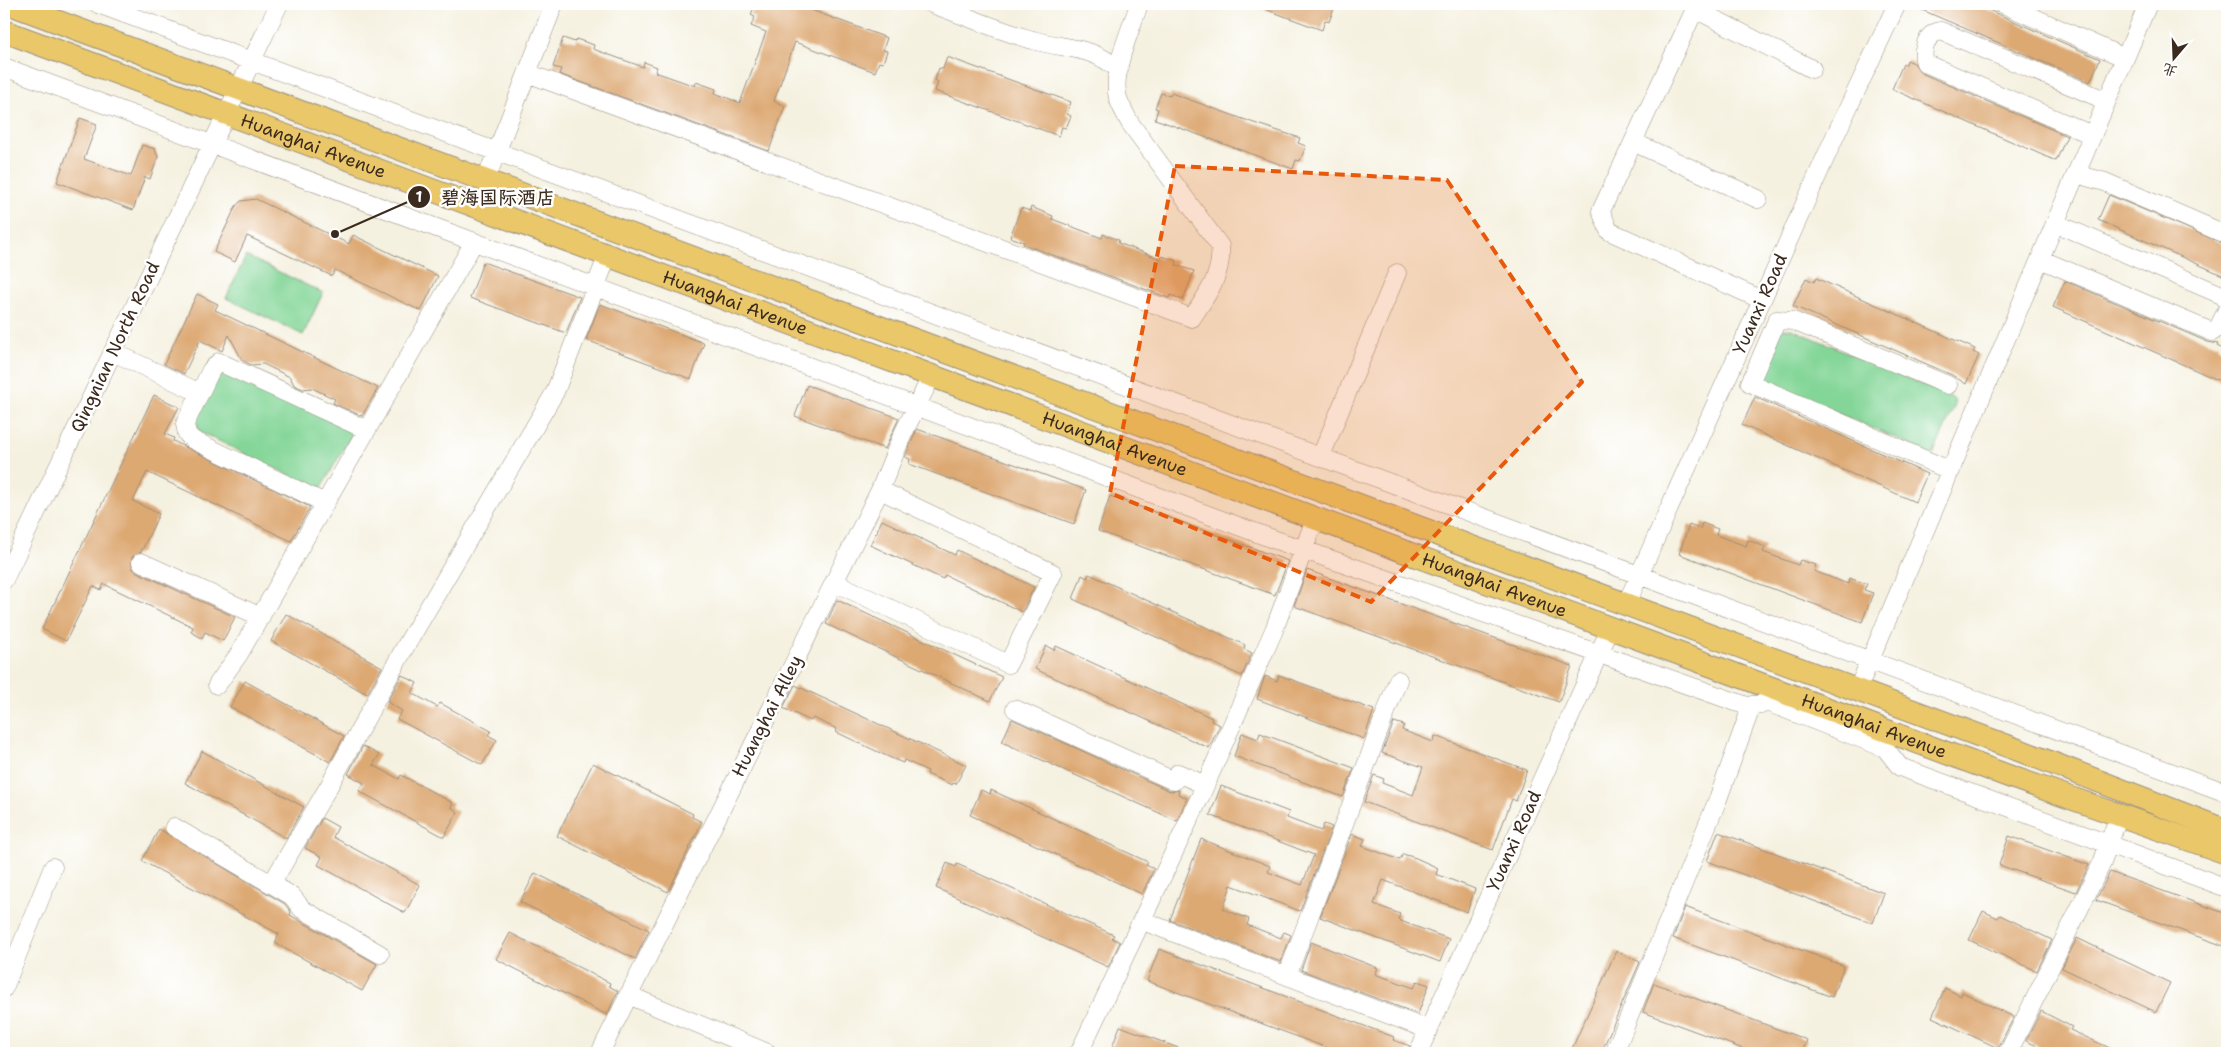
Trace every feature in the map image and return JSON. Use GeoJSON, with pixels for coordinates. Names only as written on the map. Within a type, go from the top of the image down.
{"type":"FeatureCollection","features":[{"type":"Feature","properties":{"kind":"main road","name":"Huanghai Avenue"},"geometry":{"type":"LineString","coordinates":[[10,4],[1858,691],[2227,831]]}},
{"type":"Feature","properties":{"kind":"main road","name":"Huanghai Avenue"},"geometry":{"type":"LineString","coordinates":[[4,31],[2002,774],[2227,853]]}},
{"type":"Feature","properties":{"kind":"street"},"geometry":{"type":"LineString","coordinates":[[98,4],[1322,456],[2227,793]]}},
{"type":"Feature","properties":{"kind":"street","name":"Qingnian North Road"},"geometry":{"type":"LineString","coordinates":[[4,580],[279,4]]}},
{"type":"Feature","properties":{"kind":"street"},"geometry":{"type":"LineString","coordinates":[[486,182],[554,4]]}},
{"type":"Feature","properties":{"kind":"street"},"geometry":{"type":"LineString","coordinates":[[932,4],[1033,40],[1096,53],[1106,58],[1119,70]]}},
{"type":"Feature","properties":{"kind":"street"},"geometry":{"type":"LineString","coordinates":[[527,73],[1192,318],[1213,286],[1220,267],[1220,246],[1130,123],[1118,96],[1117,81],[1119,70],[1139,4]]}},
{"type":"Feature","properties":{"kind":"street","name":"Yuanxi Road"},"geometry":{"type":"LineString","coordinates":[[1626,605],[1897,4]]}},
{"type":"Feature","properties":{"kind":"street"},"geometry":{"type":"LineString","coordinates":[[2003,4],[2125,58]]}},
{"type":"Feature","properties":{"kind":"street"},"geometry":{"type":"LineString","coordinates":[[1858,691],[2148,4]]}},
{"type":"Feature","properties":{"kind":"street"},"geometry":{"type":"LineString","coordinates":[[1762,300],[1609,231],[1604,223],[1601,211],[1696,8],[1812,68]]}},
{"type":"Feature","properties":{"kind":"street"},"geometry":{"type":"LineString","coordinates":[[2092,135],[1925,63],[1923,56],[1926,44],[1930,36],[1936,31],[1941,31],[2107,101]]}},
{"type":"Feature","properties":{"kind":"street"},"geometry":{"type":"LineString","coordinates":[[4,67],[1302,550],[1748,706],[1769,703],[1885,748],[1900,767],[2227,888]]}},
{"type":"Feature","properties":{"kind":"street"},"geometry":{"type":"LineString","coordinates":[[1633,142],[1758,199]]}},
{"type":"Feature","properties":{"kind":"street"},"geometry":{"type":"LineString","coordinates":[[2076,174],[2105,182],[2227,235]]}},
{"type":"Feature","properties":{"kind":"street"},"geometry":{"type":"LineString","coordinates":[[2055,223],[2224,296],[2227,302]]}},
{"type":"Feature","properties":{"kind":"street"},"geometry":{"type":"LineString","coordinates":[[217,685],[239,654],[261,617],[474,242]]}},
{"type":"Feature","properties":{"kind":"street"},"geometry":{"type":"LineString","coordinates":[[272,884],[329,786],[404,649],[555,392],[608,257]]}},
{"type":"Feature","properties":{"kind":"street"},"geometry":{"type":"LineString","coordinates":[[2040,259],[2212,332],[2218,328],[2227,310]]}},
{"type":"Feature","properties":{"kind":"street"},"geometry":{"type":"LineString","coordinates":[[1322,456],[1397,273]]}},
{"type":"Feature","properties":{"kind":"street"},"geometry":{"type":"LineString","coordinates":[[1948,385],[1793,320],[1784,319],[1777,320],[1750,383],[1951,470]]}},
{"type":"Feature","properties":{"kind":"street"},"geometry":{"type":"LineString","coordinates":[[112,352],[200,394]]}},
{"type":"Feature","properties":{"kind":"street"},"geometry":{"type":"LineString","coordinates":[[325,503],[193,440],[187,434],[185,424],[211,370],[219,362],[367,430]]}},
{"type":"Feature","properties":{"kind":"street","name":"Huanghai Alley"},"geometry":{"type":"LineString","coordinates":[[600,1053],[880,490],[901,438],[931,377]]}},
{"type":"Feature","properties":{"kind":"street"},"geometry":{"type":"LineString","coordinates":[[834,582],[1008,664],[1053,573],[880,490]]}},
{"type":"Feature","properties":{"kind":"street"},"geometry":{"type":"LineString","coordinates":[[1079,1053],[1143,921],[1274,630],[1315,519]]}},
{"type":"Feature","properties":{"kind":"street"},"geometry":{"type":"LineString","coordinates":[[141,562],[261,617]]}},
{"type":"Feature","properties":{"kind":"street","name":"Yuanxi Road"},"geometry":{"type":"LineString","coordinates":[[1418,1053],[1610,629]]}},
{"type":"Feature","properties":{"kind":"street"},"geometry":{"type":"LineString","coordinates":[[1287,976],[1398,680]]}},
{"type":"Feature","properties":{"kind":"street"},"geometry":{"type":"LineString","coordinates":[[1615,1051],[1718,799],[1752,705]]}},
{"type":"Feature","properties":{"kind":"street"},"geometry":{"type":"LineString","coordinates":[[1015,709],[1174,781],[1178,773],[1205,785]]}},
{"type":"Feature","properties":{"kind":"street"},"geometry":{"type":"LineString","coordinates":[[2008,1053],[2102,863],[2119,815]]}},
{"type":"Feature","properties":{"kind":"street"},"geometry":{"type":"LineString","coordinates":[[174,827],[292,896],[302,909],[380,954]]}},
{"type":"Feature","properties":{"kind":"street"},"geometry":{"type":"LineString","coordinates":[[4,988],[53,868]]}},
{"type":"Feature","properties":{"kind":"street"},"geometry":{"type":"LineString","coordinates":[[1143,921],[1429,1030]]}},
{"type":"Feature","properties":{"kind":"street"},"geometry":{"type":"LineString","coordinates":[[628,995],[768,1053]]}},
{"type":"Feature","properties":{"kind":"highlighted area"},"geometry":{"type":"Polygon","coordinates":[[[1175,166],[1447,180],[1582,382],[1371,602],[1110,493],[1175,166]]]}},
{"type":"Feature","properties":{"kind":"green space"},"geometry":{"type":"Polygon","coordinates":[[[246,256],[323,293],[303,335],[226,298],[246,256]]]}},
{"type":"Feature","properties":{"kind":"green space"},"geometry":{"type":"Polygon","coordinates":[[[1792,329],[1951,397],[1955,405],[1933,455],[1762,380],[1759,377],[1779,331],[1792,329]]]}},
{"type":"Feature","properties":{"kind":"green space"},"geometry":{"type":"Polygon","coordinates":[[[222,369],[354,431],[320,490],[200,432],[195,419],[216,375],[222,369]]]}},
{"type":"Feature","properties":{"kind":"building"},"geometry":{"type":"Polygon","coordinates":[[[755,4],[795,4],[887,38],[883,50],[887,51],[883,63],[879,62],[875,72],[795,42],[774,101],[785,106],[769,151],[559,74],[561,69],[553,67],[563,38],[575,42],[576,39],[594,45],[593,49],[643,67],[644,62],[657,67],[655,72],[695,86],[696,82],[716,89],[715,93],[740,103],[766,32],[751,26],[755,17],[751,15],[755,4]]]}},
{"type":"Feature","properties":{"kind":"building"},"geometry":{"type":"Polygon","coordinates":[[[1255,4],[1327,4],[1335,6],[1329,22],[1325,20],[1322,30],[1255,4]]]}},
{"type":"Feature","properties":{"kind":"building"},"geometry":{"type":"Polygon","coordinates":[[[1908,4],[1975,4],[2100,59],[2090,82],[1908,4]]]}},
{"type":"Feature","properties":{"kind":"building"},"geometry":{"type":"Polygon","coordinates":[[[947,57],[1071,102],[1067,114],[1071,116],[1066,128],[1062,127],[1059,136],[935,91],[938,82],[935,80],[939,68],[943,69],[947,57]]]}},
{"type":"Feature","properties":{"kind":"building"},"geometry":{"type":"Polygon","coordinates":[[[1907,60],[1914,63],[1921,73],[2067,136],[2056,161],[1892,89],[1903,64],[1906,64],[1907,60]]]}},
{"type":"Feature","properties":{"kind":"building"},"geometry":{"type":"Polygon","coordinates":[[[1161,93],[1170,96],[1171,93],[1300,138],[1298,143],[1306,146],[1300,161],[1296,160],[1293,169],[1155,119],[1158,109],[1155,108],[1161,93]]]}},
{"type":"Feature","properties":{"kind":"building"},"geometry":{"type":"Polygon","coordinates":[[[80,118],[97,124],[84,159],[131,176],[142,145],[155,149],[158,157],[150,179],[145,177],[133,210],[57,182],[80,118]]]}},
{"type":"Feature","properties":{"kind":"building"},"geometry":{"type":"Polygon","coordinates":[[[2109,195],[2227,245],[2227,277],[2098,220],[2109,195]]]}},
{"type":"Feature","properties":{"kind":"building"},"geometry":{"type":"Polygon","coordinates":[[[256,199],[349,244],[353,235],[438,276],[421,311],[335,270],[332,276],[247,236],[235,262],[214,252],[236,206],[241,201],[256,199]]]}},
{"type":"Feature","properties":{"kind":"building"},"geometry":{"type":"Polygon","coordinates":[[[1031,207],[1053,216],[1052,219],[1102,238],[1103,234],[1119,240],[1118,243],[1161,259],[1162,256],[1177,261],[1176,265],[1194,271],[1183,300],[1171,295],[1169,298],[1023,244],[1024,242],[1010,237],[1021,208],[1030,211],[1031,207]]]}},
{"type":"Feature","properties":{"kind":"building"},"geometry":{"type":"Polygon","coordinates":[[[483,262],[580,297],[566,333],[470,298],[483,262]]]}},
{"type":"Feature","properties":{"kind":"building"},"geometry":{"type":"Polygon","coordinates":[[[1806,278],[1814,282],[1816,278],[1975,349],[1973,352],[1979,355],[1966,384],[1952,375],[1793,306],[1806,278]]]}},
{"type":"Feature","properties":{"kind":"building"},"geometry":{"type":"Polygon","coordinates":[[[2065,281],[2208,342],[2218,344],[2217,346],[2227,351],[2227,384],[2053,307],[2065,281]]]}},
{"type":"Feature","properties":{"kind":"building"},"geometry":{"type":"Polygon","coordinates":[[[197,294],[218,304],[215,310],[378,388],[362,416],[333,403],[335,399],[312,388],[303,389],[294,385],[290,377],[263,364],[251,365],[242,360],[229,335],[222,351],[200,340],[184,374],[164,364],[197,294]]]}},
{"type":"Feature","properties":{"kind":"building"},"geometry":{"type":"Polygon","coordinates":[[[600,304],[704,343],[691,379],[586,340],[600,304]]]}},
{"type":"Feature","properties":{"kind":"building"},"geometry":{"type":"Polygon","coordinates":[[[807,385],[899,418],[885,449],[795,416],[807,385]]]}},
{"type":"Feature","properties":{"kind":"building"},"geometry":{"type":"Polygon","coordinates":[[[154,395],[179,407],[165,434],[174,438],[173,441],[310,507],[291,541],[147,472],[133,501],[159,514],[141,552],[132,557],[132,568],[235,617],[223,641],[205,632],[202,638],[191,632],[193,627],[104,584],[101,590],[93,586],[66,641],[42,629],[154,395]]]}},
{"type":"Feature","properties":{"kind":"building"},"geometry":{"type":"Polygon","coordinates":[[[1755,397],[1927,474],[1915,502],[1742,425],[1755,397]]]}},
{"type":"Feature","properties":{"kind":"building"},"geometry":{"type":"Polygon","coordinates":[[[917,429],[1086,490],[1074,524],[909,464],[910,459],[905,457],[917,429]]]}},
{"type":"Feature","properties":{"kind":"building"},"geometry":{"type":"Polygon","coordinates":[[[1110,496],[1288,561],[1275,595],[1098,531],[1110,496]]]}},
{"type":"Feature","properties":{"kind":"building"},"geometry":{"type":"Polygon","coordinates":[[[882,520],[955,555],[957,550],[1034,587],[1022,612],[945,575],[943,579],[870,545],[882,520]]]}},
{"type":"Feature","properties":{"kind":"building"},"geometry":{"type":"Polygon","coordinates":[[[1702,523],[1718,529],[1716,535],[1746,546],[1748,540],[1765,547],[1763,552],[1798,565],[1800,560],[1816,565],[1814,571],[1848,584],[1849,578],[1867,584],[1864,590],[1873,593],[1862,622],[1679,554],[1689,525],[1700,529],[1702,523]]]}},
{"type":"Feature","properties":{"kind":"building"},"geometry":{"type":"Polygon","coordinates":[[[1307,570],[1572,666],[1559,702],[1294,606],[1307,570]]]}},
{"type":"Feature","properties":{"kind":"building"},"geometry":{"type":"Polygon","coordinates":[[[1089,574],[1245,645],[1244,649],[1252,653],[1242,676],[1073,599],[1082,575],[1087,578],[1089,574]]]}},
{"type":"Feature","properties":{"kind":"building"},"geometry":{"type":"Polygon","coordinates":[[[837,600],[1002,677],[990,701],[826,624],[837,600]]]}},
{"type":"Feature","properties":{"kind":"building"},"geometry":{"type":"Polygon","coordinates":[[[286,614],[382,667],[367,694],[271,641],[286,614]]]}},
{"type":"Feature","properties":{"kind":"building"},"geometry":{"type":"Polygon","coordinates":[[[1046,646],[1054,650],[1056,646],[1212,718],[1211,721],[1220,725],[1209,748],[1035,669],[1046,646]]]}},
{"type":"Feature","properties":{"kind":"building"},"geometry":{"type":"Polygon","coordinates":[[[402,675],[417,683],[412,693],[437,707],[440,703],[491,731],[488,735],[497,740],[482,765],[397,719],[402,711],[387,702],[402,675]]]}},
{"type":"Feature","properties":{"kind":"building"},"geometry":{"type":"Polygon","coordinates":[[[1279,675],[1374,710],[1364,739],[1257,699],[1265,676],[1277,681],[1279,675]]]}},
{"type":"Feature","properties":{"kind":"building"},"geometry":{"type":"Polygon","coordinates":[[[245,681],[344,736],[330,762],[230,707],[245,681]]]}},
{"type":"Feature","properties":{"kind":"building"},"geometry":{"type":"Polygon","coordinates":[[[795,685],[966,765],[956,784],[953,783],[952,785],[927,774],[928,771],[904,760],[903,763],[891,758],[836,732],[837,729],[813,718],[811,721],[783,708],[795,685]]]}},
{"type":"Feature","properties":{"kind":"building"},"geometry":{"type":"Polygon","coordinates":[[[1012,719],[1170,791],[1179,790],[1178,794],[1187,798],[1177,821],[1002,742],[1012,719]]]}},
{"type":"Feature","properties":{"kind":"building"},"geometry":{"type":"Polygon","coordinates":[[[1394,722],[1404,725],[1402,730],[1433,742],[1435,736],[1527,770],[1516,801],[1512,799],[1493,850],[1364,802],[1374,775],[1384,779],[1382,783],[1413,795],[1423,767],[1382,753],[1394,722]]]}},
{"type":"Feature","properties":{"kind":"building"},"geometry":{"type":"Polygon","coordinates":[[[1242,733],[1258,739],[1260,733],[1354,768],[1343,797],[1234,756],[1242,733]]]}},
{"type":"Feature","properties":{"kind":"building"},"geometry":{"type":"Polygon","coordinates":[[[363,746],[379,755],[373,765],[399,779],[401,775],[453,803],[451,807],[458,812],[444,837],[359,791],[364,783],[348,774],[363,746]]]}},
{"type":"Feature","properties":{"kind":"building"},"geometry":{"type":"Polygon","coordinates":[[[202,751],[304,807],[286,838],[185,783],[202,751]]]}},
{"type":"Feature","properties":{"kind":"building"},"geometry":{"type":"Polygon","coordinates":[[[593,763],[693,814],[692,817],[702,822],[668,892],[557,836],[593,763]]]}},
{"type":"Feature","properties":{"kind":"building"},"geometry":{"type":"Polygon","coordinates":[[[1221,786],[1289,812],[1287,818],[1321,831],[1324,824],[1332,827],[1300,911],[1231,885],[1223,909],[1249,919],[1247,925],[1281,938],[1284,932],[1291,935],[1281,962],[1170,920],[1201,839],[1270,866],[1268,872],[1302,885],[1314,855],[1210,815],[1221,786]]]}},
{"type":"Feature","properties":{"kind":"building"},"geometry":{"type":"Polygon","coordinates":[[[981,790],[990,794],[991,790],[1148,862],[1146,865],[1154,869],[1142,894],[970,815],[981,790]]]}},
{"type":"Feature","properties":{"kind":"building"},"geometry":{"type":"Polygon","coordinates":[[[322,818],[338,827],[333,837],[420,885],[405,913],[318,865],[322,857],[305,848],[322,818]]]}},
{"type":"Feature","properties":{"kind":"building"},"geometry":{"type":"Polygon","coordinates":[[[159,829],[285,904],[291,912],[290,915],[377,964],[362,991],[275,943],[279,934],[142,861],[159,829]]]}},
{"type":"Feature","properties":{"kind":"building"},"geometry":{"type":"Polygon","coordinates":[[[1718,832],[1884,893],[1873,923],[1707,861],[1718,832]]]}},
{"type":"Feature","properties":{"kind":"building"},"geometry":{"type":"Polygon","coordinates":[[[1352,834],[1365,839],[1362,846],[1400,860],[1403,854],[1416,858],[1438,868],[1436,874],[1475,889],[1467,912],[1383,880],[1374,904],[1400,914],[1398,920],[1449,939],[1440,962],[1320,917],[1352,834]]]}},
{"type":"Feature","properties":{"kind":"building"},"geometry":{"type":"Polygon","coordinates":[[[2009,836],[2089,865],[2076,892],[1999,865],[2009,836]]]}},
{"type":"Feature","properties":{"kind":"building"},"geometry":{"type":"Polygon","coordinates":[[[947,863],[956,867],[957,864],[1114,935],[1112,938],[1120,942],[1108,967],[936,888],[947,863]]]}},
{"type":"Feature","properties":{"kind":"building"},"geometry":{"type":"Polygon","coordinates":[[[2110,872],[2227,914],[2227,947],[2096,900],[2110,872]]]}},
{"type":"Feature","properties":{"kind":"building"},"geometry":{"type":"Polygon","coordinates":[[[535,873],[649,930],[635,959],[520,902],[535,873]]]}},
{"type":"Feature","properties":{"kind":"building"},"geometry":{"type":"Polygon","coordinates":[[[1685,907],[1844,966],[1832,997],[1673,938],[1685,907]]]}},
{"type":"Feature","properties":{"kind":"building"},"geometry":{"type":"Polygon","coordinates":[[[1983,911],[1998,918],[2000,915],[2052,940],[2037,971],[1969,940],[1983,911]]]}},
{"type":"Feature","properties":{"kind":"building"},"geometry":{"type":"Polygon","coordinates":[[[510,933],[610,983],[609,986],[618,991],[607,1015],[496,959],[510,933]]]}},
{"type":"Feature","properties":{"kind":"building"},"geometry":{"type":"Polygon","coordinates":[[[2077,938],[2170,983],[2156,1012],[2062,968],[2077,938]]]}},
{"type":"Feature","properties":{"kind":"building"},"geometry":{"type":"Polygon","coordinates":[[[1311,942],[1378,968],[1375,974],[1414,988],[1417,981],[1429,985],[1418,1014],[1301,970],[1311,942]]]}},
{"type":"Feature","properties":{"kind":"building"},"geometry":{"type":"Polygon","coordinates":[[[1159,949],[1394,1037],[1393,1040],[1410,1046],[1407,1053],[1341,1053],[1147,981],[1159,949]]]}},
{"type":"Feature","properties":{"kind":"building"},"geometry":{"type":"Polygon","coordinates":[[[1616,951],[1640,962],[1601,1053],[1570,1053],[1616,951]]]}},
{"type":"Feature","properties":{"kind":"building"},"geometry":{"type":"Polygon","coordinates":[[[1654,983],[1807,1040],[1802,1053],[1754,1053],[1643,1012],[1654,983]]]}},
{"type":"Feature","properties":{"kind":"building"},"geometry":{"type":"Polygon","coordinates":[[[1945,988],[1961,996],[1962,992],[2014,1017],[1998,1048],[1932,1017],[1945,988]]]}},
{"type":"Feature","properties":{"kind":"building"},"geometry":{"type":"Polygon","coordinates":[[[2041,1011],[2072,1027],[2070,1030],[2121,1053],[2053,1053],[2026,1041],[2041,1011]]]}},
{"type":"Feature","properties":{"kind":"building"},"geometry":{"type":"Polygon","coordinates":[[[1120,1026],[1189,1052],[1189,1053],[1110,1053],[1120,1026]]]}},
{"type":"Feature","properties":{"kind":"place","name":"碧海国际酒店"},"geometry":{"type":"Point","coordinates":[335,234]}}]}
